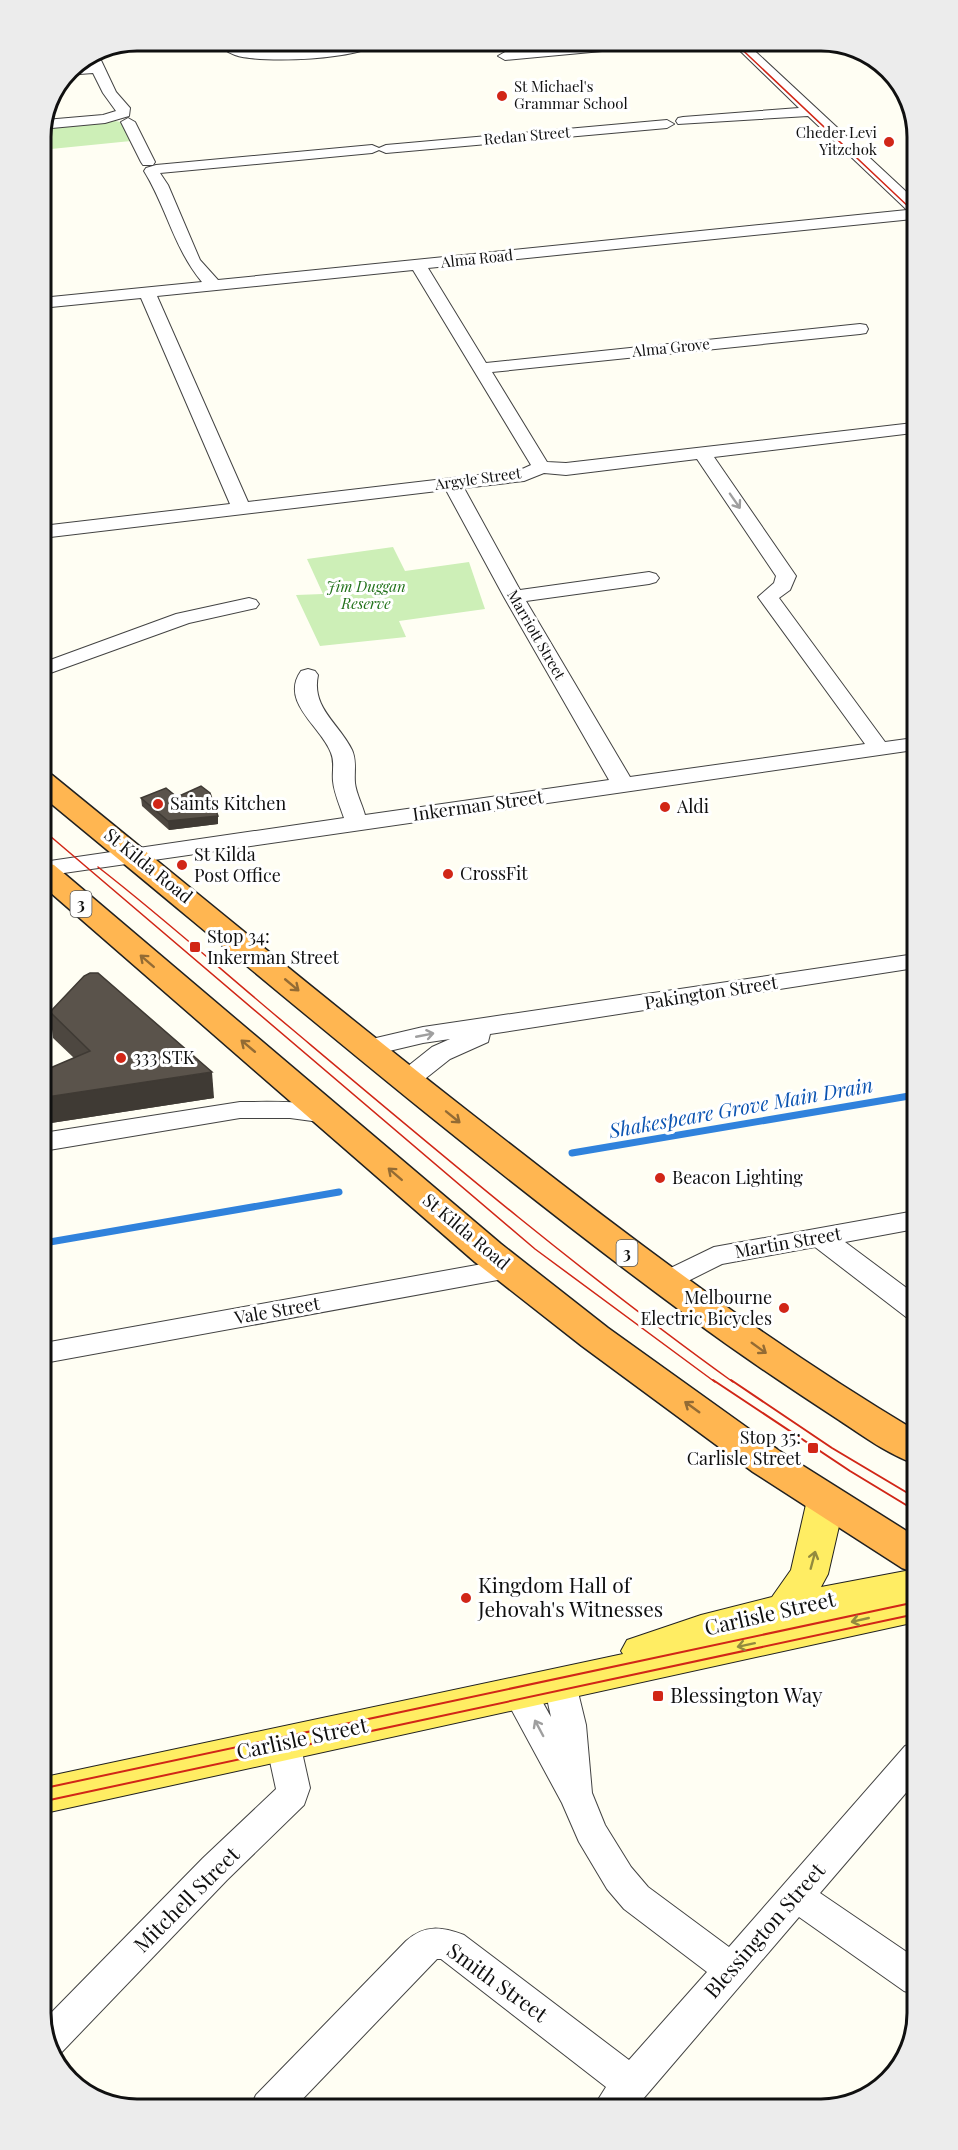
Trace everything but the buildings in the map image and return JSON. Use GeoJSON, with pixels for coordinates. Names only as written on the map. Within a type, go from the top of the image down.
{"type":"FeatureCollection","features":[{"type":"Feature","properties":{"kind":"highway","name":"St Kilda Road"},"geometry":{"type":"LineString","coordinates":[[51,788],[407,1080],[666,1282],[783,1365],[907,1441]]}},
{"type":"Feature","properties":{"kind":"highway","name":"St Kilda Road"},"geometry":{"type":"LineString","coordinates":[[51,877],[488,1252],[595,1337],[768,1462],[907,1551]]}},
{"type":"Feature","properties":{"kind":"main road"},"geometry":{"type":"LineString","coordinates":[[785,1610],[809,1574],[826,1500]]}},
{"type":"Feature","properties":{"kind":"main road","name":"Carlisle Street"},"geometry":{"type":"LineString","coordinates":[[560,1684],[673,1638],[785,1610],[907,1586]]}},
{"type":"Feature","properties":{"kind":"main road","name":"Carlisle Street"},"geometry":{"type":"LineString","coordinates":[[51,1794],[907,1609]]}},
{"type":"Feature","properties":{"kind":"street"},"geometry":{"type":"LineString","coordinates":[[237,51],[270,56],[333,51]]}},
{"type":"Feature","properties":{"kind":"street"},"geometry":{"type":"LineString","coordinates":[[505,56],[559,51]]}},
{"type":"Feature","properties":{"kind":"street"},"geometry":{"type":"LineString","coordinates":[[748,51],[907,201]]}},
{"type":"Feature","properties":{"kind":"street"},"geometry":{"type":"LineString","coordinates":[[96,63],[110,93],[124,111],[122,119],[154,171],[206,287]]}},
{"type":"Feature","properties":{"kind":"street"},"geometry":{"type":"LineString","coordinates":[[683,121],[809,109]]}},
{"type":"Feature","properties":{"kind":"street"},"geometry":{"type":"LineString","coordinates":[[52,124],[122,119]]}},
{"type":"Feature","properties":{"kind":"street","name":"Redan Street"},"geometry":{"type":"LineString","coordinates":[[154,171],[667,124]]}},
{"type":"Feature","properties":{"kind":"street","name":"Alma Road"},"geometry":{"type":"LineString","coordinates":[[51,302],[907,215]]}},
{"type":"Feature","properties":{"kind":"street"},"geometry":{"type":"LineString","coordinates":[[418,265],[483,368],[541,467]]}},
{"type":"Feature","properties":{"kind":"street"},"geometry":{"type":"LineString","coordinates":[[147,293],[241,508]]}},
{"type":"Feature","properties":{"kind":"street","name":"Alma Grove"},"geometry":{"type":"LineString","coordinates":[[483,368],[860,328]]}},
{"type":"Feature","properties":{"kind":"street","name":"Argyle Street"},"geometry":{"type":"LineString","coordinates":[[51,531],[524,474],[541,467],[566,470],[907,429]]}},
{"type":"Feature","properties":{"kind":"street"},"geometry":{"type":"LineString","coordinates":[[702,453],[786,576],[783,586],[768,597],[879,749]]}},
{"type":"Feature","properties":{"kind":"street","name":"Marriott Street"},"geometry":{"type":"LineString","coordinates":[[452,483],[514,597],[623,785]]}},
{"type":"Feature","properties":{"kind":"street"},"geometry":{"type":"LineString","coordinates":[[514,597],[649,578]]}},
{"type":"Feature","properties":{"kind":"street"},"geometry":{"type":"LineString","coordinates":[[51,667],[183,618],[249,604]]}},
{"type":"Feature","properties":{"kind":"street"},"geometry":{"type":"LineString","coordinates":[[308,675],[304,687],[306,699],[341,750],[344,759],[344,784],[357,823]]}},
{"type":"Feature","properties":{"kind":"street","name":"Inkerman Street"},"geometry":{"type":"LineString","coordinates":[[51,869],[133,855],[907,745]]}},
{"type":"Feature","properties":{"kind":"street","name":"Pakington Street"},"geometry":{"type":"LineString","coordinates":[[368,1048],[423,1035],[907,962]]}},
{"type":"Feature","properties":{"kind":"street","name":"Pakington Street"},"geometry":{"type":"LineString","coordinates":[[407,1080],[441,1053],[508,1024]]}},
{"type":"Feature","properties":{"kind":"street"},"geometry":{"type":"LineString","coordinates":[[240,1110],[267,1096],[279,1073]]}},
{"type":"Feature","properties":{"kind":"street"},"geometry":{"type":"LineString","coordinates":[[51,1141],[240,1110],[290,1110],[327,1115]]}},
{"type":"Feature","properties":{"kind":"street","name":"Martin Street"},"geometry":{"type":"LineString","coordinates":[[666,1282],[714,1257],[907,1221]]}},
{"type":"Feature","properties":{"kind":"street"},"geometry":{"type":"LineString","coordinates":[[820,1237],[907,1303]]}},
{"type":"Feature","properties":{"kind":"street","name":"Vale Street"},"geometry":{"type":"LineString","coordinates":[[51,1352],[510,1269]]}},
{"type":"Feature","properties":{"kind":"street"},"geometry":{"type":"LineString","coordinates":[[560,1684],[569,1725],[577,1797]]}},
{"type":"Feature","properties":{"kind":"street"},"geometry":{"type":"LineString","coordinates":[[519,1694],[577,1797],[591,1832],[607,1860],[636,1898],[732,1970]]}},
{"type":"Feature","properties":{"kind":"street","name":"Mitchell Street"},"geometry":{"type":"LineString","coordinates":[[54,2034],[215,1869],[292,1796],[293,1788],[283,1743]]}},
{"type":"Feature","properties":{"kind":"street","name":"Blessington Street"},"geometry":{"type":"LineString","coordinates":[[622,2095],[907,1768]]}},
{"type":"Feature","properties":{"kind":"street"},"geometry":{"type":"LineString","coordinates":[[796,1896],[907,1972]]}},
{"type":"Feature","properties":{"kind":"street","name":"Smith Street"},"geometry":{"type":"LineString","coordinates":[[278,2099],[427,1944],[439,1941],[451,1946],[622,2095]]}},
{"type":"Feature","properties":{"kind":"green space"},"geometry":{"type":"Polygon","coordinates":[[[121,122],[131,141],[51,149],[52,126],[121,122]]]}},
{"type":"Feature","properties":{"kind":"green space","name":"Jim Duggan Reserve"},"geometry":{"type":"Polygon","coordinates":[[[393,547],[405,571],[469,562],[485,609],[399,621],[406,637],[320,646],[296,595],[323,594],[307,559],[393,547]]]}},
{"type":"Feature","properties":{"kind":"waterway","name":"Shakespeare Grove Main Drain"},"geometry":{"type":"LineString","coordinates":[[572,1153],[907,1096]]}},
{"type":"Feature","properties":{"kind":"waterway","name":"Shakespeare Grove Main Drain"},"geometry":{"type":"LineString","coordinates":[[51,1242],[339,1192]]}},
{"type":"Feature","properties":{"kind":"tram line"},"geometry":{"type":"LineString","coordinates":[[744,51],[907,205]]}},
{"type":"Feature","properties":{"kind":"tram line"},"geometry":{"type":"LineString","coordinates":[[51,837],[535,1249],[715,1382]]}},
{"type":"Feature","properties":{"kind":"tram line"},"geometry":{"type":"LineString","coordinates":[[98,867],[510,1210],[620,1298],[733,1382]]}},
{"type":"Feature","properties":{"kind":"tram line"},"geometry":{"type":"LineString","coordinates":[[713,1380],[850,1471],[907,1506]]}},
{"type":"Feature","properties":{"kind":"tram line"},"geometry":{"type":"LineString","coordinates":[[731,1380],[832,1448],[907,1493]]}},
{"type":"Feature","properties":{"kind":"tram line"},"geometry":{"type":"LineString","coordinates":[[51,1787],[907,1604]]}},
{"type":"Feature","properties":{"kind":"tram line"},"geometry":{"type":"LineString","coordinates":[[51,1800],[907,1616]]}},
{"type":"Feature","properties":{"kind":"place","name":"St Michael's Grammar School"},"geometry":{"type":"Point","coordinates":[502,96]}},
{"type":"Feature","properties":{"kind":"place","name":"Cheder Levi Yitzchok"},"geometry":{"type":"Point","coordinates":[889,142]}},
{"type":"Feature","properties":{"kind":"place","name":"Saints Kitchen"},"geometry":{"type":"Point","coordinates":[158,804]}},
{"type":"Feature","properties":{"kind":"place","name":"Aldi"},"geometry":{"type":"Point","coordinates":[665,807]}},
{"type":"Feature","properties":{"kind":"place","name":"St Kilda Post Office"},"geometry":{"type":"Point","coordinates":[182,865]}},
{"type":"Feature","properties":{"kind":"place","name":"CrossFit"},"geometry":{"type":"Point","coordinates":[448,874]}},
{"type":"Feature","properties":{"kind":"place","name":"Stop 34: Inkerman Street"},"geometry":{"type":"Point","coordinates":[195,947]}},
{"type":"Feature","properties":{"kind":"place","name":"333 STK"},"geometry":{"type":"Point","coordinates":[121,1058]}},
{"type":"Feature","properties":{"kind":"place","name":"Beacon Lighting"},"geometry":{"type":"Point","coordinates":[660,1178]}},
{"type":"Feature","properties":{"kind":"place","name":"Melbourne Electric Bicycles"},"geometry":{"type":"Point","coordinates":[784,1308]}},
{"type":"Feature","properties":{"kind":"place","name":"Stop 35: Carlisle Street"},"geometry":{"type":"Point","coordinates":[813,1448]}},
{"type":"Feature","properties":{"kind":"place","name":"Kingdom Hall of Jehovah's Witnesses"},"geometry":{"type":"Point","coordinates":[466,1598]}},
{"type":"Feature","properties":{"kind":"place","name":"Blessington Way"},"geometry":{"type":"Point","coordinates":[658,1696]}}]}
